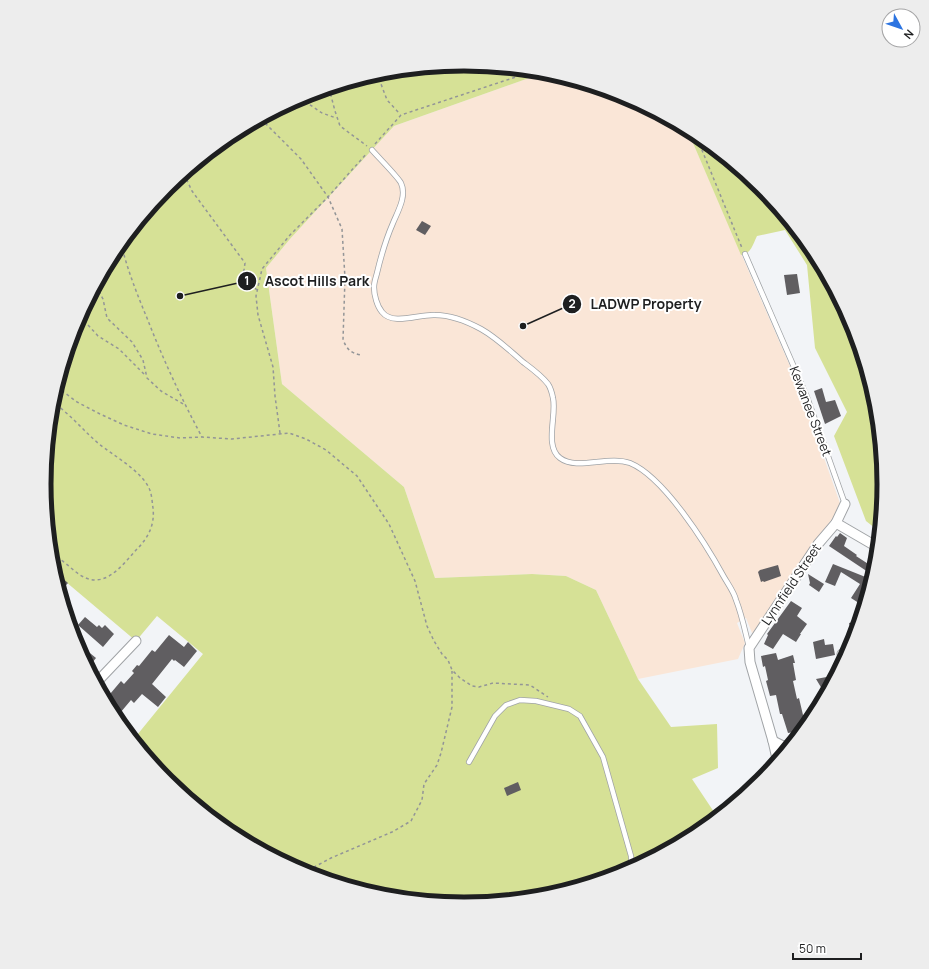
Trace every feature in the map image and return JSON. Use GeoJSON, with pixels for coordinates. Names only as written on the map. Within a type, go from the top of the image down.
{"type":"FeatureCollection","features":[{"type":"Feature","properties":{"kind":"street","name":"Kewanee Street"},"geometry":{"type":"LineString","coordinates":[[836,523],[845,504]]}},
{"type":"Feature","properties":{"kind":"street","name":"Lynnfield Street"},"geometry":{"type":"LineString","coordinates":[[749,648],[809,556],[836,523]]}},
{"type":"Feature","properties":{"kind":"street"},"geometry":{"type":"LineString","coordinates":[[836,523],[873,545]]}},
{"type":"Feature","properties":{"kind":"street"},"geometry":{"type":"LineString","coordinates":[[100,679],[136,641]]}},
{"type":"Feature","properties":{"kind":"street"},"geometry":{"type":"LineString","coordinates":[[749,648],[750,662],[776,755]]}},
{"type":"Feature","properties":{"kind":"street"},"geometry":{"type":"LineString","coordinates":[[773,741],[784,746]]}},
{"type":"Feature","properties":{"kind":"lane"},"geometry":{"type":"LineString","coordinates":[[371,150],[401,183],[403,192],[401,204],[380,260],[374,288],[376,301],[383,313],[392,318],[402,319],[437,315],[456,319],[475,326],[490,334],[539,375],[548,385],[553,398],[555,414],[552,433],[553,447],[559,458],[569,463],[582,464],[607,460],[629,463],[645,472],[663,489],[708,548],[736,598],[749,648]]}},
{"type":"Feature","properties":{"kind":"lane","name":"Kewanee Street"},"geometry":{"type":"LineString","coordinates":[[745,254],[807,397],[845,504]]}},
{"type":"Feature","properties":{"kind":"lane"},"geometry":{"type":"LineString","coordinates":[[469,762],[495,716],[506,705],[520,700],[536,701],[569,709],[580,716],[603,757],[631,856],[632,863]]}},
{"type":"Feature","properties":{"kind":"path"},"geometry":{"type":"LineString","coordinates":[[280,434],[273,367],[258,315],[256,296],[262,269],[290,235],[328,197],[401,115],[521,75]]}},
{"type":"Feature","properties":{"kind":"path"},"geometry":{"type":"LineString","coordinates":[[379,80],[387,100],[401,115]]}},
{"type":"Feature","properties":{"kind":"path"},"geometry":{"type":"LineString","coordinates":[[330,94],[340,126],[371,150]]}},
{"type":"Feature","properties":{"kind":"path"},"geometry":{"type":"LineString","coordinates":[[306,102],[322,113],[337,118]]}},
{"type":"Feature","properties":{"kind":"path"},"geometry":{"type":"LineString","coordinates":[[265,123],[301,159],[328,197],[342,229],[345,278],[343,340],[347,348],[352,353],[361,355]]}},
{"type":"Feature","properties":{"kind":"path"},"geometry":{"type":"LineString","coordinates":[[700,145],[745,254]]}},
{"type":"Feature","properties":{"kind":"path"},"geometry":{"type":"LineString","coordinates":[[186,179],[192,191],[245,264],[243,277],[257,290]]}},
{"type":"Feature","properties":{"kind":"path"},"geometry":{"type":"LineString","coordinates":[[123,252],[136,293],[166,366],[202,437]]}},
{"type":"Feature","properties":{"kind":"path"},"geometry":{"type":"LineString","coordinates":[[99,292],[103,299],[107,318],[132,342],[142,360],[147,378]]}},
{"type":"Feature","properties":{"kind":"path"},"geometry":{"type":"LineString","coordinates":[[84,321],[98,336],[119,349],[161,391],[185,405]]}},
{"type":"Feature","properties":{"kind":"path"},"geometry":{"type":"LineString","coordinates":[[62,391],[77,402],[124,426],[152,434],[180,438],[202,437],[232,439],[289,433],[306,439],[326,450],[357,476],[390,524],[415,581],[427,626],[442,654],[448,660],[452,670],[452,707],[437,765],[424,784],[422,800],[411,821],[392,832],[331,858],[311,869]]}},
{"type":"Feature","properties":{"kind":"path"},"geometry":{"type":"LineString","coordinates":[[58,558],[77,574],[92,580],[103,580],[112,574],[143,543],[150,532],[154,514],[149,487],[141,477],[85,432],[75,420],[59,405]]}},
{"type":"Feature","properties":{"kind":"path"},"geometry":{"type":"LineString","coordinates":[[452,670],[460,678],[472,686],[479,687],[493,683],[530,684],[550,698],[559,707]]}},
{"type":"Feature","properties":{"kind":"shaded area"},"geometry":{"type":"Polygon","coordinates":[[[532,77],[572,85],[623,102],[671,126],[692,139],[799,387],[841,506],[754,632],[752,633],[746,618],[737,623],[745,643],[738,659],[638,679],[596,590],[566,576],[532,574],[435,578],[404,487],[282,384],[266,268],[290,239],[394,126],[532,77]]]}},
{"type":"Feature","properties":{"kind":"green space"},"geometry":{"type":"Polygon","coordinates":[[[437,72],[492,72],[532,77],[394,126],[290,239],[266,268],[282,384],[404,487],[435,578],[532,574],[566,576],[596,590],[638,679],[671,727],[717,724],[718,768],[692,779],[715,814],[671,843],[623,867],[572,884],[545,890],[492,897],[464,898],[411,894],[357,884],[306,867],[258,843],[213,813],[172,777],[136,736],[203,654],[157,616],[136,641],[62,579],[55,538],[51,484],[52,457],[59,404],[65,377],[73,352],[82,326],[106,278],[136,233],[172,192],[213,156],[258,126],[306,102],[357,85],[384,79],[437,72]]]}},
{"type":"Feature","properties":{"kind":"green space"},"geometry":{"type":"Polygon","coordinates":[[[691,139],[716,156],[757,192],[793,233],[823,278],[847,326],[864,377],[874,431],[878,484],[875,528],[866,521],[834,436],[847,412],[815,348],[807,265],[785,230],[757,236],[749,251],[741,255],[691,139]]]}},
{"type":"Feature","properties":{"kind":"building"},"geometry":{"type":"Polygon","coordinates":[[[422,221],[431,226],[425,235],[416,230],[422,221]]]}},
{"type":"Feature","properties":{"kind":"building"},"geometry":{"type":"Polygon","coordinates":[[[797,274],[800,293],[787,295],[784,275],[797,274]]]}},
{"type":"Feature","properties":{"kind":"building"},"geometry":{"type":"Polygon","coordinates":[[[822,388],[826,402],[835,400],[841,416],[825,424],[814,391],[822,388]]]}},
{"type":"Feature","properties":{"kind":"building"},"geometry":{"type":"Polygon","coordinates":[[[840,533],[847,538],[844,546],[870,565],[868,572],[829,546],[836,536],[837,537],[840,533]]]}},
{"type":"Feature","properties":{"kind":"building"},"geometry":{"type":"Polygon","coordinates":[[[833,564],[867,578],[860,604],[851,598],[860,584],[841,572],[835,586],[825,582],[833,564]]]}},
{"type":"Feature","properties":{"kind":"building"},"geometry":{"type":"Polygon","coordinates":[[[778,565],[781,576],[761,582],[758,572],[760,570],[778,565]]]}},
{"type":"Feature","properties":{"kind":"building"},"geometry":{"type":"Polygon","coordinates":[[[808,574],[824,584],[819,592],[809,585],[808,574]]]}},
{"type":"Feature","properties":{"kind":"building"},"geometry":{"type":"Polygon","coordinates":[[[62,578],[68,583],[64,588],[62,578]]]}},
{"type":"Feature","properties":{"kind":"building"},"geometry":{"type":"Polygon","coordinates":[[[791,601],[802,608],[797,616],[807,624],[796,642],[783,634],[773,649],[764,644],[768,635],[767,634],[791,601]]]}},
{"type":"Feature","properties":{"kind":"building"},"geometry":{"type":"Polygon","coordinates":[[[85,617],[97,627],[99,625],[102,628],[105,625],[114,634],[103,647],[78,625],[85,617]]]}},
{"type":"Feature","properties":{"kind":"building"},"geometry":{"type":"Polygon","coordinates":[[[854,622],[851,631],[849,623],[854,622]]]}},
{"type":"Feature","properties":{"kind":"building"},"geometry":{"type":"Polygon","coordinates":[[[169,635],[184,647],[188,642],[197,651],[184,667],[172,659],[152,684],[166,697],[158,707],[142,694],[134,703],[131,700],[120,713],[109,695],[121,681],[124,684],[134,673],[132,671],[137,665],[139,666],[152,650],[155,652],[169,635]]]}},
{"type":"Feature","properties":{"kind":"building"},"geometry":{"type":"Polygon","coordinates":[[[824,639],[825,645],[833,644],[835,655],[816,659],[813,642],[824,639]]]}},
{"type":"Feature","properties":{"kind":"building"},"geometry":{"type":"Polygon","coordinates":[[[85,649],[96,658],[92,663],[85,649]]]}},
{"type":"Feature","properties":{"kind":"building"},"geometry":{"type":"Polygon","coordinates":[[[776,653],[778,660],[793,655],[796,680],[793,681],[797,699],[799,698],[803,715],[808,714],[796,732],[788,733],[782,714],[780,714],[776,695],[770,696],[766,681],[768,680],[765,666],[763,667],[761,656],[776,653]]]}},
{"type":"Feature","properties":{"kind":"building"},"geometry":{"type":"Polygon","coordinates":[[[830,676],[823,692],[816,679],[830,676]]]}},
{"type":"Feature","properties":{"kind":"building"},"geometry":{"type":"Polygon","coordinates":[[[518,782],[521,790],[507,796],[504,788],[518,782]]]}},
{"type":"Feature","properties":{"kind":"place","name":"Ascot Hills Park"},"geometry":{"type":"Point","coordinates":[180,296]}},
{"type":"Feature","properties":{"kind":"place","name":"LADWP Property"},"geometry":{"type":"Point","coordinates":[523,326]}}]}
